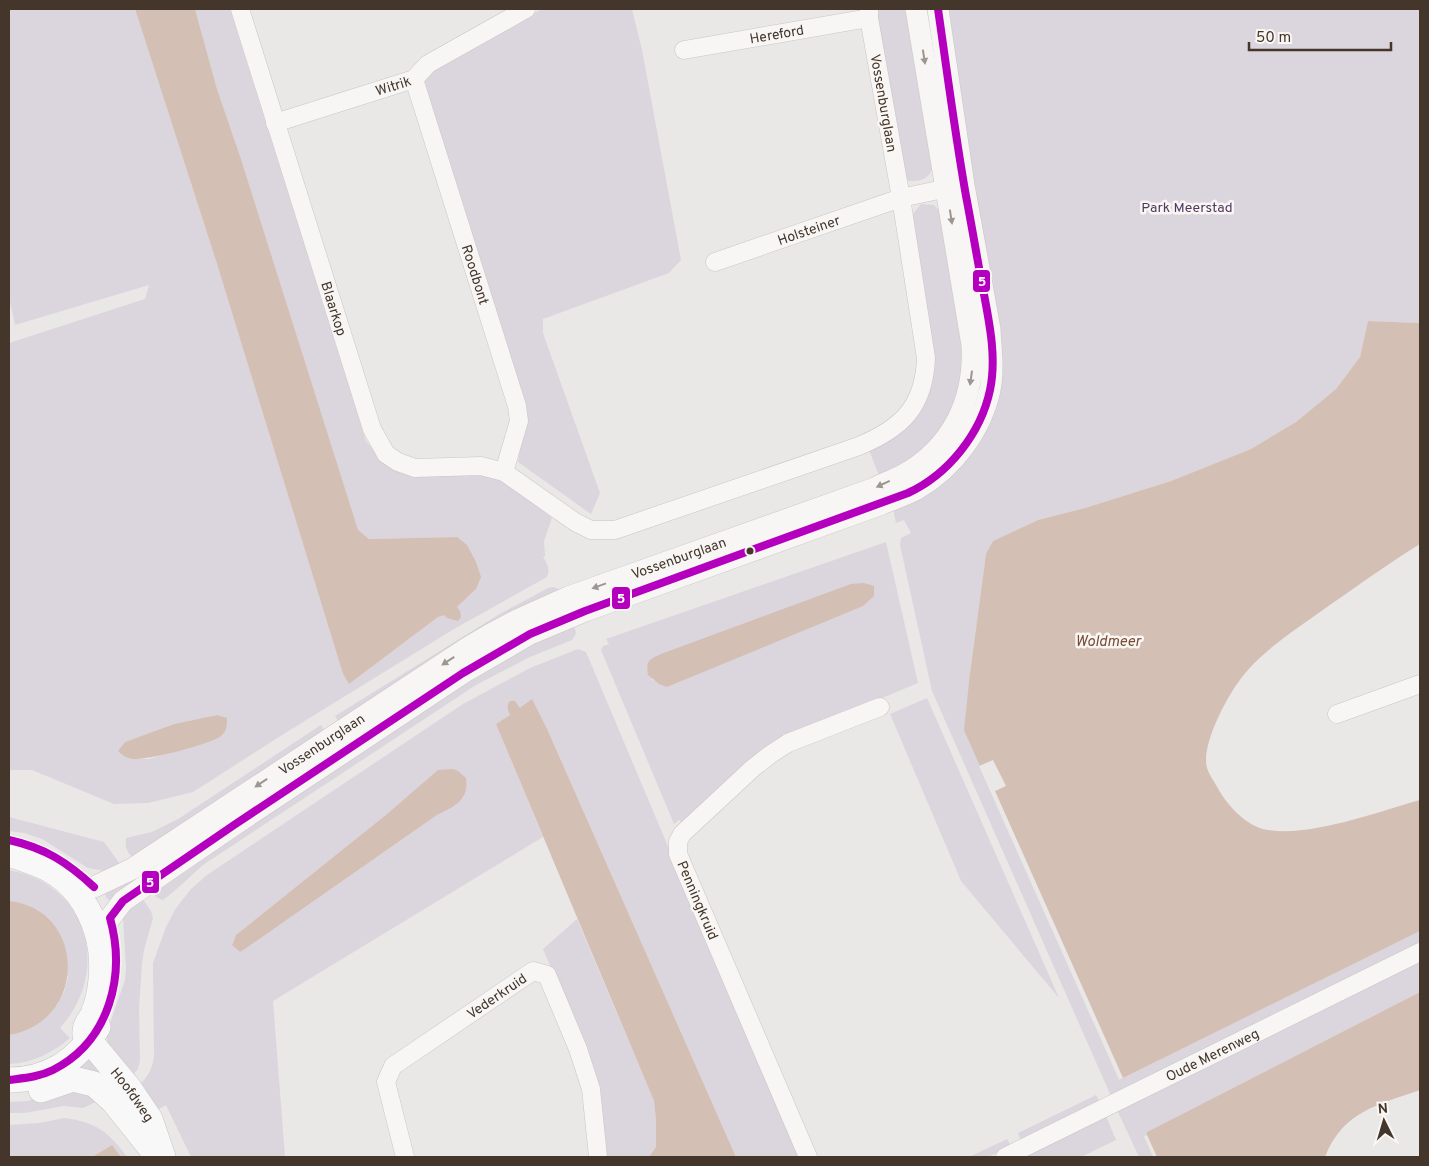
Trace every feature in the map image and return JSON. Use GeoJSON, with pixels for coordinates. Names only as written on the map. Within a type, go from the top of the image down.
{"type":"FeatureCollection","features":[{"type":"Feature","properties":{"kind":"main road"},"geometry":{"type":"LineString","coordinates":[[9,840],[31,845],[54,855],[76,869],[85,890],[100,945],[102,964],[101,981],[93,1014],[85,1029],[86,1035],[90,1040]]}},
{"type":"Feature","properties":{"kind":"main road"},"geometry":{"type":"LineString","coordinates":[[9,855],[38,864],[85,890],[110,918],[117,960],[115,982],[107,1009],[102,1022],[90,1040],[71,1060],[47,1073],[21,1080],[9,1080]]}},
{"type":"Feature","properties":{"kind":"main road","name":"Hoofdweg"},"geometry":{"type":"LineString","coordinates":[[90,1040],[129,1088],[150,1119],[163,1157]]}},
{"type":"Feature","properties":{"kind":"main road","name":"Hoofdweg"},"geometry":{"type":"LineString","coordinates":[[9,1095],[38,1091],[73,1078],[94,1084],[113,1101],[158,1157]]}},
{"type":"Feature","properties":{"kind":"street","name":"Blaarkop"},"geometry":{"type":"LineString","coordinates":[[240,9],[372,429],[386,454],[398,462],[415,468],[481,466],[504,472],[534,494]]}},
{"type":"Feature","properties":{"kind":"street","name":"Witrik"},"geometry":{"type":"LineString","coordinates":[[275,123],[414,78],[428,64],[526,9]]}},
{"type":"Feature","properties":{"kind":"street","name":"Vossenburglaan"},"geometry":{"type":"LineString","coordinates":[[110,918],[123,901],[234,825],[464,673],[530,634],[585,611],[882,504],[916,489],[940,473],[957,456],[980,418],[990,390],[990,329],[955,187],[916,9]]}},
{"type":"Feature","properties":{"kind":"street","name":"Vossenburglaan"},"geometry":{"type":"LineString","coordinates":[[85,890],[132,869],[467,648],[510,624],[573,595],[875,488],[904,474],[939,447],[963,410],[972,378],[972,345],[938,9]]}},
{"type":"Feature","properties":{"kind":"street","name":"Vossenburglaan"},"geometry":{"type":"LineString","coordinates":[[534,494],[564,515],[591,530],[615,530],[882,437],[897,427],[911,410],[921,390],[926,358],[869,13]]}},
{"type":"Feature","properties":{"kind":"street","name":"Hereford"},"geometry":{"type":"LineString","coordinates":[[684,50],[869,13]]}},
{"type":"Feature","properties":{"kind":"street","name":"Roodbont"},"geometry":{"type":"LineString","coordinates":[[414,78],[517,406],[519,421],[504,472]]}},
{"type":"Feature","properties":{"kind":"street"},"geometry":{"type":"LineString","coordinates":[[901,198],[955,187]]}},
{"type":"Feature","properties":{"kind":"street","name":"Holsteiner"},"geometry":{"type":"LineString","coordinates":[[715,262],[901,198]]}},
{"type":"Feature","properties":{"kind":"street"},"geometry":{"type":"LineString","coordinates":[[1337,714],[1420,684]]}},
{"type":"Feature","properties":{"kind":"street","name":"Penningkruid"},"geometry":{"type":"LineString","coordinates":[[808,1157],[678,854],[678,842],[682,834],[752,768],[771,754],[788,744],[880,707]]}},
{"type":"Feature","properties":{"kind":"street","name":"Oude Merenweg"},"geometry":{"type":"LineString","coordinates":[[1005,1157],[1420,952]]}},
{"type":"Feature","properties":{"kind":"street","name":"Vederkruid"},"geometry":{"type":"LineString","coordinates":[[405,1157],[386,1082],[393,1066],[533,971],[547,975],[578,1049],[591,1088],[598,1157]]}},
{"type":"Feature","properties":{"kind":"green space"},"geometry":{"type":"Polygon","coordinates":[[[9,9],[135,9],[217,264],[343,674],[349,684],[438,617],[457,607],[476,589],[457,537],[369,539],[358,531],[241,159],[217,89],[195,9],[230,9],[366,441],[386,463],[404,473],[425,476],[484,475],[502,482],[520,493],[552,518],[544,541],[545,556],[543,557],[548,568],[547,577],[454,629],[193,792],[148,803],[114,804],[32,770],[9,770],[9,343],[145,299],[149,285],[15,325],[9,297],[9,9]],[[217,715],[174,724],[125,742],[134,759],[149,759],[198,745],[217,715]]]}},
{"type":"Feature","properties":{"kind":"green space"},"geometry":{"type":"Polygon","coordinates":[[[542,9],[632,9],[642,50],[681,260],[669,273],[543,319],[543,333],[600,493],[591,514],[518,462],[526,415],[424,84],[429,70],[542,9]]]}},
{"type":"Feature","properties":{"kind":"green space"},"geometry":{"type":"Polygon","coordinates":[[[876,9],[911,9],[935,163],[929,175],[919,181],[909,181],[902,173],[876,9]]]}},
{"type":"Feature","properties":{"kind":"green space","name":"Park Meerstad"},"geometry":{"type":"Polygon","coordinates":[[[945,9],[1420,9],[1420,323],[1368,321],[1360,357],[1336,389],[1296,422],[1251,449],[1171,481],[1085,508],[1038,520],[993,541],[986,555],[970,673],[1119,1080],[1420,931],[1420,942],[1111,1096],[932,691],[900,545],[901,538],[911,533],[904,520],[896,523],[893,509],[989,414],[945,9]]]}},
{"type":"Feature","properties":{"kind":"green space"},"geometry":{"type":"Polygon","coordinates":[[[921,204],[934,205],[940,211],[966,356],[963,387],[936,442],[880,478],[869,450],[897,435],[908,426],[925,404],[933,375],[935,359],[912,215],[921,204]]]}},
{"type":"Feature","properties":{"kind":"green space"},"geometry":{"type":"Polygon","coordinates":[[[886,542],[918,683],[791,736],[683,824],[679,820],[674,824],[601,650],[603,646],[609,644],[606,639],[886,542]],[[719,665],[651,679],[667,687],[719,665]]]}},
{"type":"Feature","properties":{"kind":"green space"},"geometry":{"type":"Polygon","coordinates":[[[554,587],[560,590],[340,724],[335,716],[498,615],[548,588],[554,587]]]}},
{"type":"Feature","properties":{"kind":"green space"},"geometry":{"type":"Polygon","coordinates":[[[572,623],[576,632],[572,640],[530,657],[476,685],[203,865],[162,900],[155,896],[154,891],[474,674],[572,623]]]}},
{"type":"Feature","properties":{"kind":"green space"},"geometry":{"type":"Polygon","coordinates":[[[578,649],[586,652],[799,1157],[736,1157],[548,731],[520,708],[515,701],[510,715],[496,724],[543,837],[273,1001],[285,1157],[191,1157],[166,1105],[153,1112],[137,1087],[149,1073],[154,1056],[153,963],[166,927],[176,908],[191,889],[207,875],[463,704],[530,668],[578,649]],[[438,771],[236,935],[232,944],[240,952],[245,949],[437,815],[449,809],[438,771]]]}},
{"type":"Feature","properties":{"kind":"green space"},"geometry":{"type":"Polygon","coordinates":[[[927,698],[1059,998],[961,881],[890,714],[927,698]]]}},
{"type":"Feature","properties":{"kind":"green space"},"geometry":{"type":"Polygon","coordinates":[[[321,725],[326,734],[133,857],[127,851],[126,838],[152,832],[178,819],[321,725]]]}},
{"type":"Feature","properties":{"kind":"green space"},"geometry":{"type":"Polygon","coordinates":[[[9,817],[104,842],[123,868],[105,871],[88,868],[42,839],[24,833],[9,831],[9,817]]]}},
{"type":"Feature","properties":{"kind":"green space"},"geometry":{"type":"Polygon","coordinates":[[[9,870],[36,878],[58,892],[74,911],[84,932],[88,956],[85,981],[76,1005],[60,1028],[70,1038],[42,1056],[26,1062],[9,1064],[9,1035],[24,1031],[57,1005],[64,992],[68,977],[40,912],[26,905],[9,901],[9,870]]]}},
{"type":"Feature","properties":{"kind":"green space"},"geometry":{"type":"Polygon","coordinates":[[[130,877],[134,885],[110,900],[107,899],[106,893],[130,877]]]}},
{"type":"Feature","properties":{"kind":"green space"},"geometry":{"type":"Polygon","coordinates":[[[140,895],[151,911],[153,918],[142,964],[139,1007],[140,1061],[138,1069],[131,1077],[110,1052],[107,1032],[125,980],[123,918],[140,895]]]}},
{"type":"Feature","properties":{"kind":"green space"},"geometry":{"type":"Polygon","coordinates":[[[577,919],[654,1101],[656,1147],[649,1157],[605,1157],[586,1050],[543,949],[577,919]]]}},
{"type":"Feature","properties":{"kind":"green space"},"geometry":{"type":"Polygon","coordinates":[[[1420,961],[1420,992],[1147,1132],[1147,1135],[1144,1137],[1153,1157],[1139,1157],[1118,1112],[1119,1109],[1420,961]]]}},
{"type":"Feature","properties":{"kind":"green space"},"geometry":{"type":"Polygon","coordinates":[[[90,1051],[118,1081],[70,1068],[90,1051]]]}},
{"type":"Feature","properties":{"kind":"green space"},"geometry":{"type":"Polygon","coordinates":[[[72,1088],[100,1100],[83,1108],[64,1106],[24,1113],[9,1113],[9,1102],[27,1101],[72,1088]]]}},
{"type":"Feature","properties":{"kind":"green space"},"geometry":{"type":"Polygon","coordinates":[[[1096,1095],[1100,1102],[1021,1141],[1018,1133],[1096,1095]]]}},
{"type":"Feature","properties":{"kind":"green space"},"geometry":{"type":"Polygon","coordinates":[[[1106,1116],[1116,1140],[1081,1157],[1022,1157],[1106,1116]]]}},
{"type":"Feature","properties":{"kind":"green space"},"geometry":{"type":"Polygon","coordinates":[[[64,1118],[85,1122],[101,1130],[114,1141],[127,1157],[121,1157],[112,1145],[92,1157],[9,1157],[9,1125],[39,1123],[64,1118]]]}},
{"type":"Feature","properties":{"kind":"green space"},"geometry":{"type":"Polygon","coordinates":[[[1007,1139],[1011,1146],[988,1157],[969,1157],[1007,1139]]]}},
{"type":"Feature","properties":{"kind":"water"},"geometry":{"type":"Polygon","coordinates":[[[135,9],[195,9],[217,89],[241,159],[358,530],[369,539],[457,537],[467,545],[481,577],[476,589],[457,607],[461,617],[458,621],[447,618],[444,615],[438,617],[349,684],[343,674],[217,264],[135,9]]]}},
{"type":"Feature","properties":{"kind":"water","name":"Woldmeer"},"geometry":{"type":"Polygon","coordinates":[[[1368,321],[1420,323],[1420,544],[1298,628],[1254,663],[1226,701],[1215,724],[1207,748],[1206,759],[1210,775],[1237,814],[1252,824],[1268,830],[1304,830],[1323,827],[1365,817],[1420,800],[1420,931],[1119,1080],[964,730],[986,554],[993,541],[1038,520],[1085,508],[1171,481],[1251,449],[1296,422],[1336,389],[1360,357],[1368,321]]]}},
{"type":"Feature","properties":{"kind":"water"},"geometry":{"type":"Polygon","coordinates":[[[864,583],[874,586],[874,596],[863,606],[667,687],[659,684],[648,675],[647,667],[649,661],[661,654],[851,584],[864,583]]]}},
{"type":"Feature","properties":{"kind":"water"},"geometry":{"type":"Polygon","coordinates":[[[532,699],[548,731],[736,1157],[649,1157],[656,1147],[654,1101],[496,724],[510,715],[508,706],[510,701],[515,701],[520,708],[532,699]]]}},
{"type":"Feature","properties":{"kind":"water"},"geometry":{"type":"Polygon","coordinates":[[[217,715],[227,718],[226,730],[221,736],[205,743],[142,759],[128,758],[118,751],[125,742],[174,724],[217,715]]]}},
{"type":"Feature","properties":{"kind":"water"},"geometry":{"type":"Polygon","coordinates":[[[453,769],[466,778],[466,786],[463,797],[450,809],[437,815],[245,949],[240,952],[232,945],[236,935],[387,814],[438,770],[453,769]]]}},
{"type":"Feature","properties":{"kind":"water"},"geometry":{"type":"Polygon","coordinates":[[[9,901],[34,908],[53,923],[64,943],[68,966],[64,989],[54,1009],[35,1026],[9,1035],[9,901]]]}},
{"type":"Feature","properties":{"kind":"water"},"geometry":{"type":"Polygon","coordinates":[[[1420,992],[1420,1090],[1376,1106],[1352,1120],[1342,1129],[1325,1157],[1153,1157],[1144,1136],[1147,1135],[1147,1132],[1420,992]]]}},
{"type":"Feature","properties":{"kind":"water"},"geometry":{"type":"Polygon","coordinates":[[[112,1145],[121,1157],[92,1157],[112,1145]]]}},
{"type":"Feature","properties":{"kind":"pier"},"geometry":{"type":"Polygon","coordinates":[[[993,760],[1006,786],[995,791],[1123,1078],[1119,1080],[979,766],[993,760]]]}},
{"type":"Feature","properties":{"kind":"pier"},"geometry":{"type":"Polygon","coordinates":[[[1147,1135],[1157,1157],[1153,1157],[1144,1136],[1147,1135]]]}},
{"type":"Feature","properties":{"kind":"transit line","name":"5"},"geometry":{"type":"LineString","coordinates":[[9,1080],[37,1076],[53,1070],[72,1057],[88,1042],[100,1024],[109,1004],[116,962],[110,918],[123,901],[463,673],[530,634],[585,611],[908,493],[923,485],[950,463],[971,436],[979,422],[990,390],[993,365],[988,314],[958,149],[938,9]]}},
{"type":"Feature","properties":{"kind":"transit line","name":"5"},"geometry":{"type":"LineString","coordinates":[[9,840],[34,847],[55,857],[94,887]]}}]}
